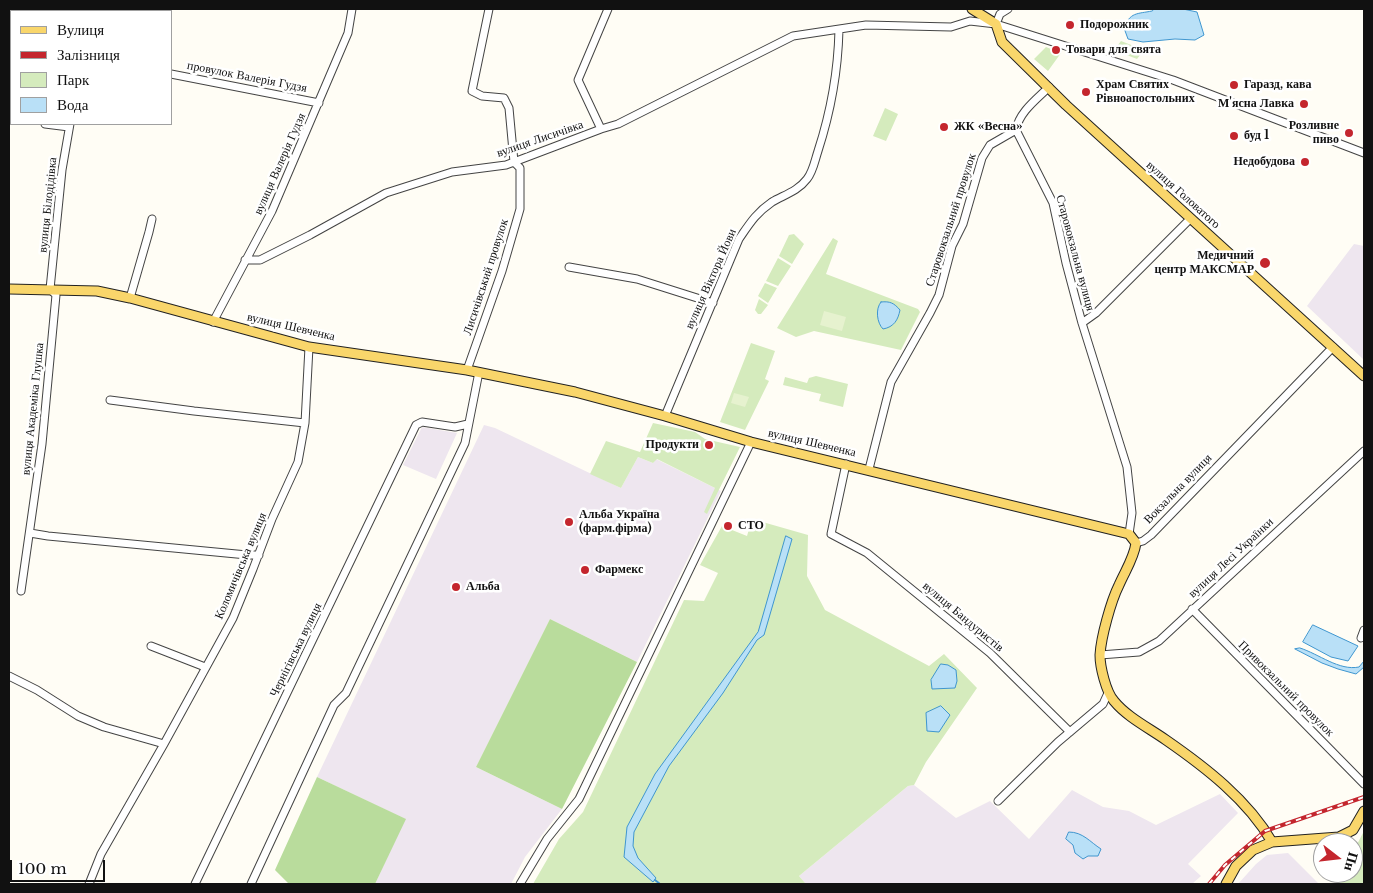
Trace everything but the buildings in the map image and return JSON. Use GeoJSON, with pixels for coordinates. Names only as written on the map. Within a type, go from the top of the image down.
{"type":"FeatureCollection","features":[{"type":"Feature","properties":{"kind":"main road"},"geometry":{"type":"LineString","coordinates":[[972,9],[996,24]]}},
{"type":"Feature","properties":{"kind":"main road","name":"вулиця Головатого"},"geometry":{"type":"LineString","coordinates":[[996,24],[1002,42],[1049,88],[1190,219],[1364,376]]}},
{"type":"Feature","properties":{"kind":"main road","name":"вулиця Шевченка"},"geometry":{"type":"LineString","coordinates":[[9,289],[97,291],[130,298],[309,347],[479,372],[575,392],[752,442],[869,469],[1129,534]]}},
{"type":"Feature","properties":{"kind":"main road"},"geometry":{"type":"LineString","coordinates":[[1129,534],[1136,543],[1134,553],[1112,604],[1100,655],[1108,693],[1127,714],[1201,764],[1234,794],[1265,830],[1272,842]]}},
{"type":"Feature","properties":{"kind":"main road"},"geometry":{"type":"LineString","coordinates":[[1226,884],[1236,866],[1253,850],[1272,842],[1339,837],[1353,830],[1364,811]]}},
{"type":"Feature","properties":{"kind":"street","name":"вулиця Валерія Гудзя"},"geometry":{"type":"LineString","coordinates":[[213,322],[272,211],[348,32],[352,9]]}},
{"type":"Feature","properties":{"kind":"street","name":"Лисичівський провулок"},"geometry":{"type":"LineString","coordinates":[[467,370],[502,271],[520,209],[520,168],[514,162],[509,108],[504,98],[482,96],[472,91],[489,9]]}},
{"type":"Feature","properties":{"kind":"street"},"geometry":{"type":"LineString","coordinates":[[601,129],[578,80],[608,9]]}},
{"type":"Feature","properties":{"kind":"street"},"geometry":{"type":"LineString","coordinates":[[1008,9],[1000,14],[996,24],[1173,80],[1364,153]]}},
{"type":"Feature","properties":{"kind":"street","name":"вулиця Лисичівка"},"geometry":{"type":"LineString","coordinates":[[245,260],[260,260],[386,193],[452,172],[506,165],[618,124],[793,36],[866,25],[951,27],[970,21],[996,24]]}},
{"type":"Feature","properties":{"kind":"street","name":"вулиця Віктора Йови"},"geometry":{"type":"LineString","coordinates":[[665,416],[739,239],[754,216],[773,202],[799,188],[808,179],[826,126],[838,59],[839,30]]}},
{"type":"Feature","properties":{"kind":"street","name":"провулок Валерія Гудзя"},"geometry":{"type":"LineString","coordinates":[[172,74],[319,103]]}},
{"type":"Feature","properties":{"kind":"street"},"geometry":{"type":"LineString","coordinates":[[1016,130],[1017,122],[1027,109],[1049,88]]}},
{"type":"Feature","properties":{"kind":"street"},"geometry":{"type":"LineString","coordinates":[[58,125],[70,126]]}},
{"type":"Feature","properties":{"kind":"street","name":"вулиця Білодідівка"},"geometry":{"type":"LineString","coordinates":[[50,289],[62,170],[70,126]]}},
{"type":"Feature","properties":{"kind":"street","name":"Старовокзальна вулиця"},"geometry":{"type":"LineString","coordinates":[[1016,130],[1053,203],[1082,323],[1127,467],[1132,513],[1129,534]]}},
{"type":"Feature","properties":{"kind":"street","name":"Старовокзальний провулок"},"geometry":{"type":"LineString","coordinates":[[869,469],[891,382],[939,295],[952,246],[963,224],[982,158],[990,145],[1016,130]]}},
{"type":"Feature","properties":{"kind":"street"},"geometry":{"type":"LineString","coordinates":[[130,298],[152,219]]}},
{"type":"Feature","properties":{"kind":"street","name":"Старовокзальна вулиця"},"geometry":{"type":"LineString","coordinates":[[1082,323],[1096,313],[1190,219]]}},
{"type":"Feature","properties":{"kind":"street"},"geometry":{"type":"LineString","coordinates":[[569,267],[637,279],[712,303]]}},
{"type":"Feature","properties":{"kind":"street","name":"вулиця Академіка Глушка"},"geometry":{"type":"LineString","coordinates":[[21,591],[42,444],[56,296],[50,289]]}},
{"type":"Feature","properties":{"kind":"street","name":"Коломичівська вулиця"},"geometry":{"type":"LineString","coordinates":[[89,884],[101,854],[164,744],[232,618],[272,519],[298,462],[305,423],[309,347]]}},
{"type":"Feature","properties":{"kind":"street","name":"Вокзальна вулиця"},"geometry":{"type":"LineString","coordinates":[[1136,543],[1151,536],[1332,347]]}},
{"type":"Feature","properties":{"kind":"street"},"geometry":{"type":"LineString","coordinates":[[251,884],[334,705],[346,693],[465,443],[479,372]]}},
{"type":"Feature","properties":{"kind":"street"},"geometry":{"type":"LineString","coordinates":[[110,400],[305,423]]}},
{"type":"Feature","properties":{"kind":"street","name":"Чернігівська вулиця"},"geometry":{"type":"LineString","coordinates":[[195,884],[416,425],[422,422],[455,427],[468,424]]}},
{"type":"Feature","properties":{"kind":"street"},"geometry":{"type":"LineString","coordinates":[[520,884],[546,839],[579,799],[752,442]]}},
{"type":"Feature","properties":{"kind":"street","name":"вулиця Лесі Українки"},"geometry":{"type":"LineString","coordinates":[[1100,655],[1139,652],[1159,641],[1364,451]]}},
{"type":"Feature","properties":{"kind":"street","name":"вулиця Бандуристів"},"geometry":{"type":"LineString","coordinates":[[846,464],[831,534],[867,553],[990,653],[1070,732]]}},
{"type":"Feature","properties":{"kind":"street"},"geometry":{"type":"LineString","coordinates":[[30,532],[48,536],[259,555]]}},
{"type":"Feature","properties":{"kind":"street","name":"Привокзальний провулок"},"geometry":{"type":"LineString","coordinates":[[1192,609],[1364,784]]}},
{"type":"Feature","properties":{"kind":"street"},"geometry":{"type":"LineString","coordinates":[[1360,638],[1364,630]]}},
{"type":"Feature","properties":{"kind":"street"},"geometry":{"type":"LineString","coordinates":[[152,646],[205,667]]}},
{"type":"Feature","properties":{"kind":"street"},"geometry":{"type":"LineString","coordinates":[[9,676],[38,690],[78,716],[104,727],[164,744]]}},
{"type":"Feature","properties":{"kind":"street"},"geometry":{"type":"LineString","coordinates":[[998,801],[1070,732],[1103,704],[1108,693]]}},
{"type":"Feature","properties":{"kind":"shaded area"},"geometry":{"type":"Polygon","coordinates":[[[1354,244],[1364,246],[1364,360],[1307,306],[1354,244]]]}},
{"type":"Feature","properties":{"kind":"shaded area"},"geometry":{"type":"Polygon","coordinates":[[[484,425],[495,428],[621,488],[638,457],[653,463],[656,459],[721,491],[637,662],[550,619],[476,767],[562,809],[525,857],[511,884],[375,884],[405,819],[317,777],[484,425]]]}},
{"type":"Feature","properties":{"kind":"shaded area"},"geometry":{"type":"Polygon","coordinates":[[[422,427],[457,433],[436,479],[403,465],[422,427]]]}},
{"type":"Feature","properties":{"kind":"shaded area"},"geometry":{"type":"Polygon","coordinates":[[[914,785],[956,818],[990,801],[1029,839],[1072,790],[1103,807],[1129,811],[1156,825],[1220,794],[1238,813],[1188,864],[1201,876],[1192,884],[806,884],[799,876],[908,786],[914,785]]]}},
{"type":"Feature","properties":{"kind":"shaded area"},"geometry":{"type":"Polygon","coordinates":[[[1288,853],[1313,878],[1313,883],[1319,884],[1238,884],[1267,855],[1288,853]]]}},
{"type":"Feature","properties":{"kind":"green space"},"geometry":{"type":"Polygon","coordinates":[[[1121,41],[1144,50],[1137,59],[1114,50],[1121,41]]]}},
{"type":"Feature","properties":{"kind":"green space"},"geometry":{"type":"Polygon","coordinates":[[[1046,47],[1061,53],[1048,71],[1034,59],[1046,47]]]}},
{"type":"Feature","properties":{"kind":"green space"},"geometry":{"type":"Polygon","coordinates":[[[885,108],[898,114],[886,141],[873,136],[885,108]]]}},
{"type":"Feature","properties":{"kind":"green space"},"geometry":{"type":"Polygon","coordinates":[[[794,234],[804,244],[792,264],[779,256],[789,235],[794,234]]]}},
{"type":"Feature","properties":{"kind":"green space"},"geometry":{"type":"Polygon","coordinates":[[[833,238],[838,241],[826,274],[918,309],[920,312],[901,350],[814,331],[796,337],[777,328],[833,238]]]}},
{"type":"Feature","properties":{"kind":"green space"},"geometry":{"type":"Polygon","coordinates":[[[778,258],[791,266],[778,286],[766,281],[778,258]]]}},
{"type":"Feature","properties":{"kind":"green space"},"geometry":{"type":"Polygon","coordinates":[[[765,283],[777,288],[768,303],[758,296],[765,283]]]}},
{"type":"Feature","properties":{"kind":"green space"},"geometry":{"type":"Polygon","coordinates":[[[759,299],[768,305],[761,314],[758,314],[755,310],[759,299]]]}},
{"type":"Feature","properties":{"kind":"green space"},"geometry":{"type":"Polygon","coordinates":[[[824,311],[846,317],[842,331],[820,325],[824,311]]]}},
{"type":"Feature","properties":{"kind":"green space"},"geometry":{"type":"Polygon","coordinates":[[[751,343],[775,351],[765,379],[769,381],[745,430],[720,422],[751,343]]]}},
{"type":"Feature","properties":{"kind":"green space"},"geometry":{"type":"Polygon","coordinates":[[[816,376],[848,384],[843,407],[819,401],[821,394],[783,385],[785,377],[807,383],[809,378],[816,376]]]}},
{"type":"Feature","properties":{"kind":"green space"},"geometry":{"type":"Polygon","coordinates":[[[734,393],[749,397],[745,407],[731,403],[734,393]]]}},
{"type":"Feature","properties":{"kind":"green space"},"geometry":{"type":"Polygon","coordinates":[[[653,423],[695,432],[705,439],[740,447],[707,514],[704,512],[715,488],[657,459],[653,463],[638,457],[621,488],[590,474],[606,441],[640,452],[653,423]]]}},
{"type":"Feature","properties":{"kind":"green space"},"geometry":{"type":"Polygon","coordinates":[[[752,519],[808,535],[807,576],[825,610],[929,666],[944,654],[977,688],[926,762],[914,785],[908,786],[799,876],[806,884],[533,884],[559,839],[583,812],[684,600],[704,601],[718,573],[700,565],[722,526],[747,536],[752,519]]]}},
{"type":"Feature","properties":{"kind":"green space"},"geometry":{"type":"Polygon","coordinates":[[[550,619],[637,662],[562,809],[476,767],[550,619]]]}},
{"type":"Feature","properties":{"kind":"green space"},"geometry":{"type":"Polygon","coordinates":[[[317,777],[406,819],[375,884],[289,884],[275,870],[317,777]]]}},
{"type":"Feature","properties":{"kind":"green space"},"geometry":{"type":"Polygon","coordinates":[[[1364,831],[1364,884],[1336,884],[1363,883],[1364,831]]]}},
{"type":"Feature","properties":{"kind":"water"},"geometry":{"type":"Polygon","coordinates":[[[1154,9],[1183,9],[1197,12],[1204,35],[1195,40],[1175,39],[1143,42],[1128,39],[1124,28],[1129,19],[1138,13],[1154,9]]]}},
{"type":"Feature","properties":{"kind":"water"},"geometry":{"type":"Polygon","coordinates":[[[881,302],[892,303],[900,310],[895,322],[890,327],[883,329],[879,323],[878,316],[878,308],[881,302]]]}},
{"type":"Feature","properties":{"kind":"water"},"geometry":{"type":"Polygon","coordinates":[[[786,536],[792,539],[764,635],[757,640],[723,693],[669,766],[634,832],[633,846],[638,858],[656,878],[653,882],[624,857],[627,827],[655,774],[758,632],[786,536]]]}},
{"type":"Feature","properties":{"kind":"water"},"geometry":{"type":"Polygon","coordinates":[[[1313,625],[1358,646],[1348,661],[1331,657],[1303,642],[1313,625]]]}},
{"type":"Feature","properties":{"kind":"water"},"geometry":{"type":"Polygon","coordinates":[[[1300,648],[1344,667],[1359,667],[1364,661],[1364,667],[1356,674],[1338,669],[1295,649],[1300,648]]]}},
{"type":"Feature","properties":{"kind":"water"},"geometry":{"type":"Polygon","coordinates":[[[941,664],[948,665],[956,670],[957,681],[955,688],[932,689],[931,680],[941,664]]]}},
{"type":"Feature","properties":{"kind":"water"},"geometry":{"type":"Polygon","coordinates":[[[941,706],[950,715],[939,732],[927,731],[926,713],[941,706]]]}},
{"type":"Feature","properties":{"kind":"water"},"geometry":{"type":"Polygon","coordinates":[[[1069,832],[1082,836],[1101,849],[1098,856],[1088,856],[1083,859],[1075,853],[1073,845],[1066,839],[1069,832]]]}},
{"type":"Feature","properties":{"kind":"waterway"},"geometry":{"type":"LineString","coordinates":[[655,880],[660,884]]}},
{"type":"Feature","properties":{"kind":"railway"},"geometry":{"type":"LineString","coordinates":[[1209,884],[1225,865],[1265,831],[1364,797]]}},
{"type":"Feature","properties":{"kind":"place","name":"Подорожник"},"geometry":{"type":"Point","coordinates":[1070,25]}},
{"type":"Feature","properties":{"kind":"place","name":"Товари для свята"},"geometry":{"type":"Point","coordinates":[1056,50]}},
{"type":"Feature","properties":{"kind":"place","name":"Гаразд, кава"},"geometry":{"type":"Point","coordinates":[1234,85]}},
{"type":"Feature","properties":{"kind":"place","name":"Храм Святих Рівноапостольних"},"geometry":{"type":"Point","coordinates":[1086,92]}},
{"type":"Feature","properties":{"kind":"place","name":"М'ясна Лавка"},"geometry":{"type":"Point","coordinates":[1304,104]}},
{"type":"Feature","properties":{"kind":"place","name":"ЖК «Весна»"},"geometry":{"type":"Point","coordinates":[944,127]}},
{"type":"Feature","properties":{"kind":"place","name":"Розливне пиво"},"geometry":{"type":"Point","coordinates":[1349,133]}},
{"type":"Feature","properties":{"kind":"place","name":"буд 1"},"geometry":{"type":"Point","coordinates":[1234,136]}},
{"type":"Feature","properties":{"kind":"place","name":"Недобудова"},"geometry":{"type":"Point","coordinates":[1305,162]}},
{"type":"Feature","properties":{"kind":"place","name":"Медичний центр МАКСМАР"},"geometry":{"type":"Point","coordinates":[1265,263]}},
{"type":"Feature","properties":{"kind":"place","name":"Продукти"},"geometry":{"type":"Point","coordinates":[709,445]}},
{"type":"Feature","properties":{"kind":"place","name":"Альба Україна (фарм.фірма)"},"geometry":{"type":"Point","coordinates":[569,522]}},
{"type":"Feature","properties":{"kind":"place","name":"СТО"},"geometry":{"type":"Point","coordinates":[728,526]}},
{"type":"Feature","properties":{"kind":"place","name":"Фармекс"},"geometry":{"type":"Point","coordinates":[585,570]}},
{"type":"Feature","properties":{"kind":"place","name":"Альба"},"geometry":{"type":"Point","coordinates":[456,587]}}]}
